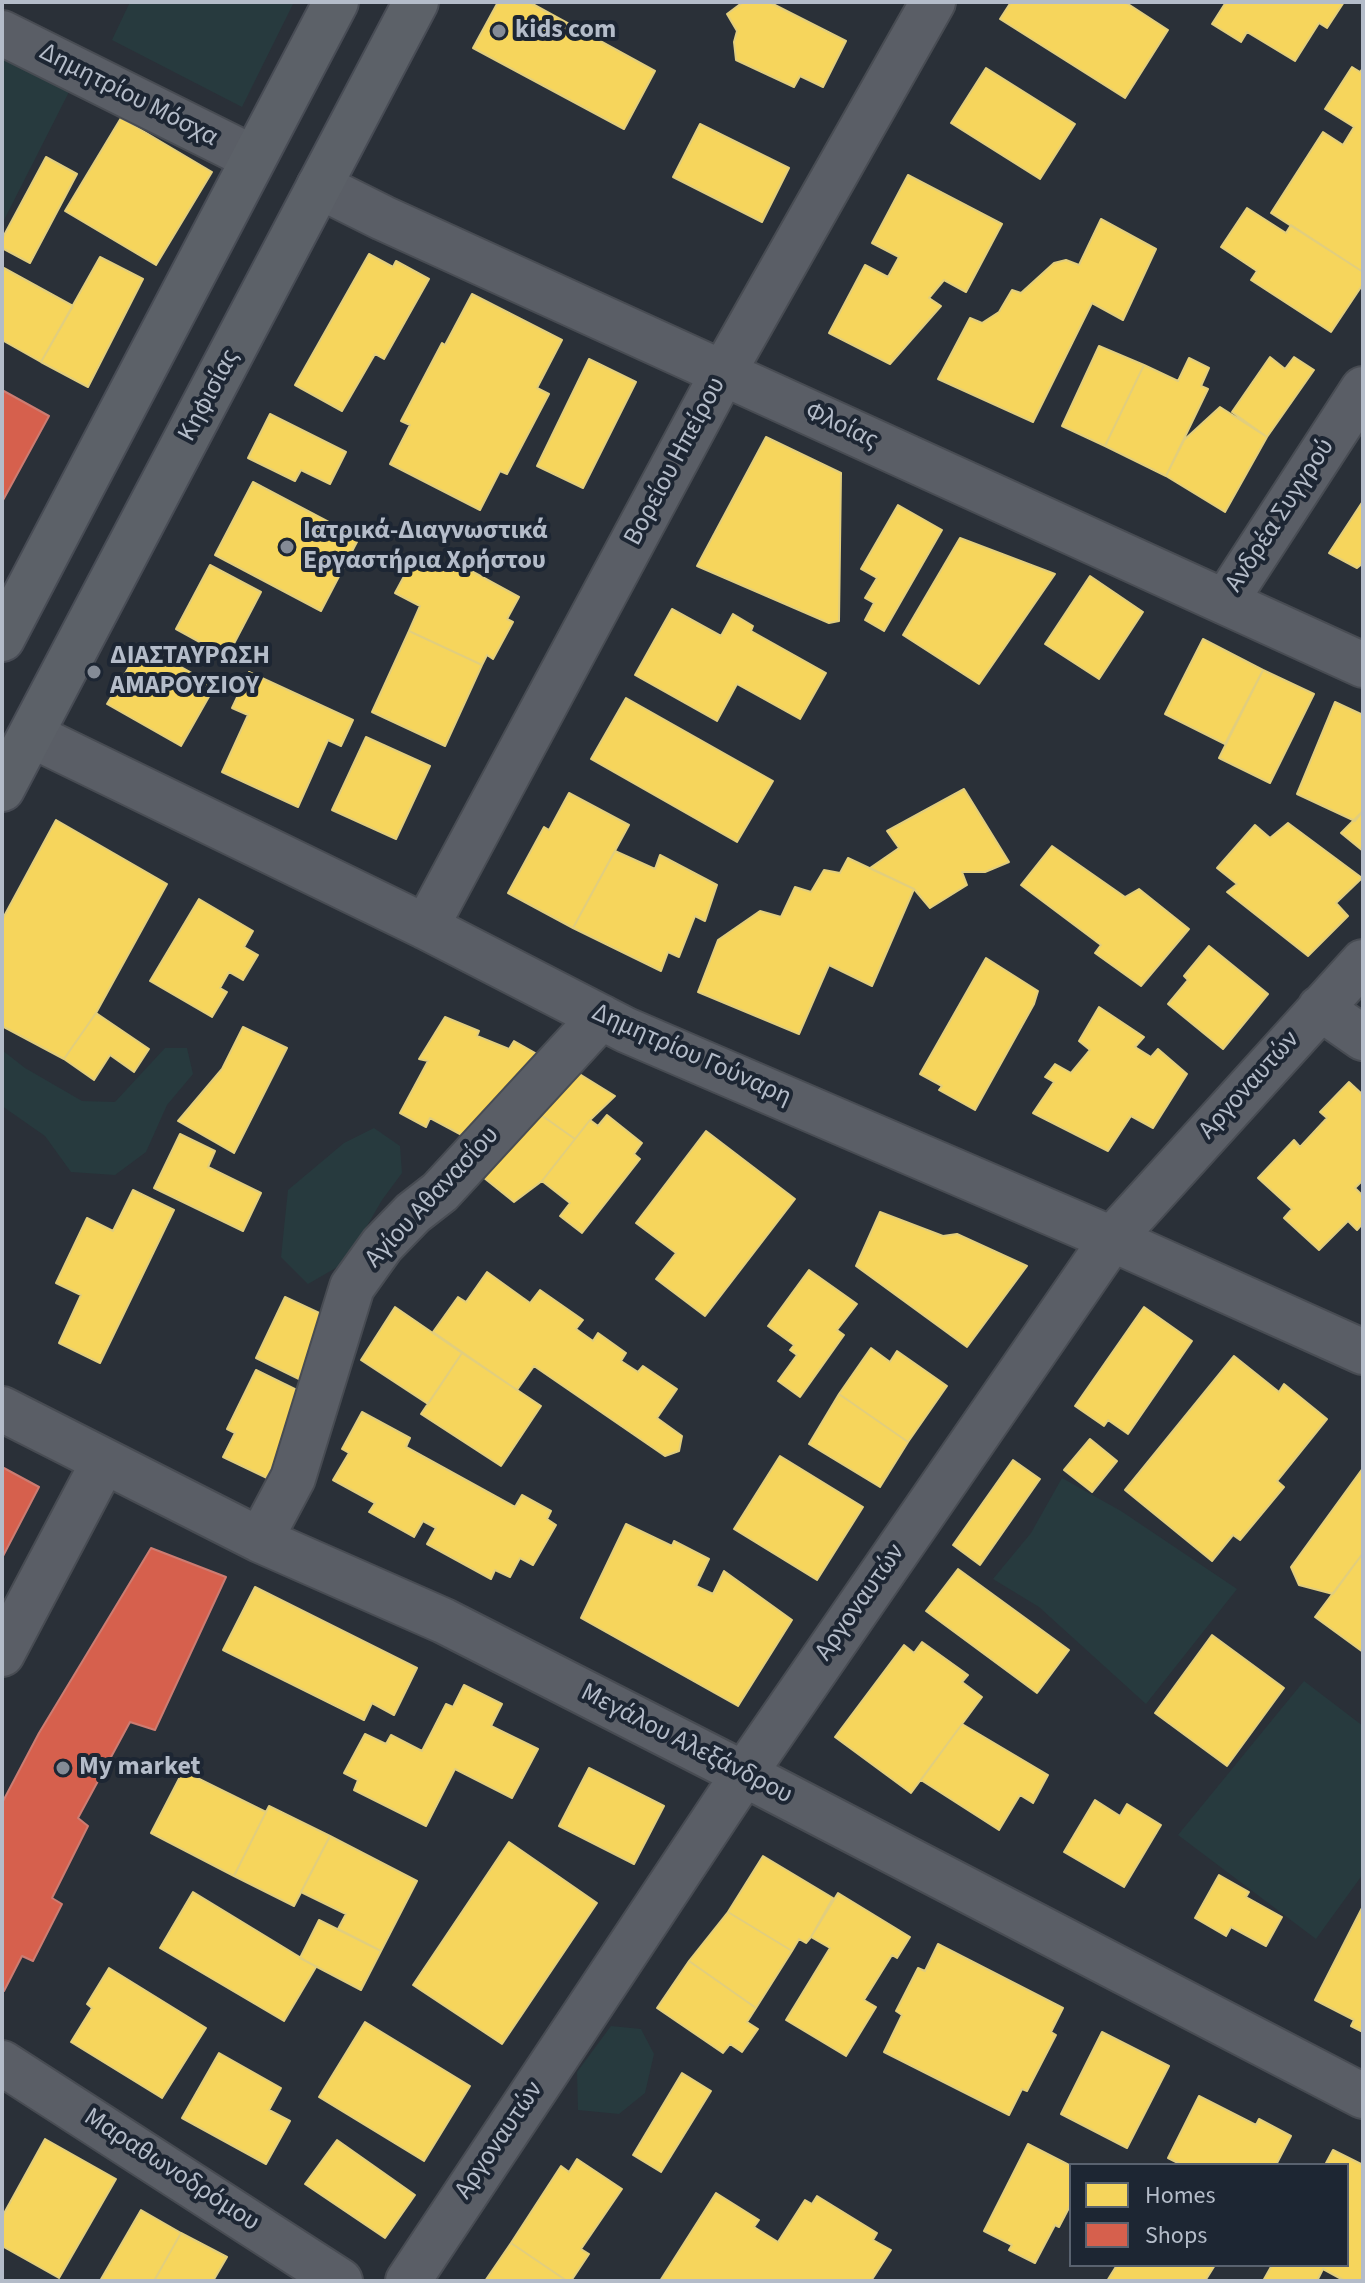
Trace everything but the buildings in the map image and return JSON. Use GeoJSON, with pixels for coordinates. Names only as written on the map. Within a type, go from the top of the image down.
{"type":"FeatureCollection","features":[{"type":"Feature","properties":{"kind":"main road"},"geometry":{"type":"LineString","coordinates":[[2,639],[336,2]]}},
{"type":"Feature","properties":{"kind":"main road","name":"Κηφισίας"},"geometry":{"type":"LineString","coordinates":[[2,789],[416,2]]}},
{"type":"Feature","properties":{"kind":"street","name":"Βορείου Ηπείρου"},"geometry":{"type":"LineString","coordinates":[[426,927],[723,373],[933,2]]}},
{"type":"Feature","properties":{"kind":"street","name":"Δημητρίου Μόσχα"},"geometry":{"type":"LineString","coordinates":[[2,33],[253,158]]}},
{"type":"Feature","properties":{"kind":"street","name":"Φλοίας"},"geometry":{"type":"LineString","coordinates":[[319,186],[1363,665]]}},
{"type":"Feature","properties":{"kind":"street","name":"Ανδρέα Συγγρού"},"geometry":{"type":"LineString","coordinates":[[1225,602],[1363,389]]}},
{"type":"Feature","properties":{"kind":"street","name":"Δημητρίου Γούναρη"},"geometry":{"type":"LineString","coordinates":[[31,735],[426,927],[601,1017],[1112,1239],[1363,1352]]}},
{"type":"Feature","properties":{"kind":"street","name":"Αργοναυτών"},"geometry":{"type":"LineString","coordinates":[[408,2281],[744,1774],[1112,1239],[1363,962]]}},
{"type":"Feature","properties":{"kind":"street"},"geometry":{"type":"LineString","coordinates":[[1320,1008],[1363,1038]]}},
{"type":"Feature","properties":{"kind":"street","name":"Αγίου Αθανασίου"},"geometry":{"type":"LineString","coordinates":[[260,1540],[293,1478],[352,1287],[382,1245],[413,1213],[440,1192],[601,1017]]}},
{"type":"Feature","properties":{"kind":"street","name":"Μεγάλου Αλεξάνδρου"},"geometry":{"type":"LineString","coordinates":[[2,1409],[260,1540],[444,1621],[1363,2096]]}},
{"type":"Feature","properties":{"kind":"street"},"geometry":{"type":"LineString","coordinates":[[2,1654],[104,1461]]}},
{"type":"Feature","properties":{"kind":"street","name":"Μαραθωνοδρόμου"},"geometry":{"type":"LineString","coordinates":[[2,2063],[340,2281]]}},
{"type":"Feature","properties":{"kind":"green space"},"geometry":{"type":"Polygon","coordinates":[[[130,2],[294,2],[242,107],[112,40],[130,2]]]}},
{"type":"Feature","properties":{"kind":"green space"},"geometry":{"type":"Polygon","coordinates":[[[2,55],[71,88],[2,224],[2,55]]]}},
{"type":"Feature","properties":{"kind":"green space"},"geometry":{"type":"Polygon","coordinates":[[[165,1048],[187,1048],[193,1074],[167,1105],[146,1152],[115,1175],[71,1172],[45,1136],[2,1106],[2,1050],[25,1068],[82,1101],[115,1102],[165,1048]]]}},
{"type":"Feature","properties":{"kind":"green space"},"geometry":{"type":"Polygon","coordinates":[[[374,1128],[400,1146],[402,1173],[382,1200],[346,1262],[308,1284],[281,1257],[288,1190],[344,1143],[374,1128]]]}},
{"type":"Feature","properties":{"kind":"green space"},"geometry":{"type":"Polygon","coordinates":[[[1062,1478],[1121,1511],[1237,1589],[1146,1704],[1039,1607],[993,1579],[1031,1533],[1062,1478]]]}},
{"type":"Feature","properties":{"kind":"green space"},"geometry":{"type":"Polygon","coordinates":[[[1304,1681],[1363,1726],[1363,1874],[1316,1939],[1178,1835],[1304,1681]]]}},
{"type":"Feature","properties":{"kind":"green space"},"geometry":{"type":"Polygon","coordinates":[[[611,2026],[641,2029],[654,2054],[645,2093],[619,2114],[578,2110],[577,2072],[611,2026]]]}},
{"type":"Feature","properties":{"kind":"place","name":"kids com"},"geometry":{"type":"Point","coordinates":[499,31]}},
{"type":"Feature","properties":{"kind":"place","name":"Ιατρικά-Διαγνωστικά Εργαστήρια Χρήστου"},"geometry":{"type":"Point","coordinates":[287,547]}},
{"type":"Feature","properties":{"kind":"place","name":"ΔΙΑΣΤΑΥΡΩΣΗ ΑΜΑΡΟΥΣΙΟΥ"},"geometry":{"type":"Point","coordinates":[94,672]}},
{"type":"Feature","properties":{"kind":"place","name":"My market"},"geometry":{"type":"Point","coordinates":[63,1768]}}]}
